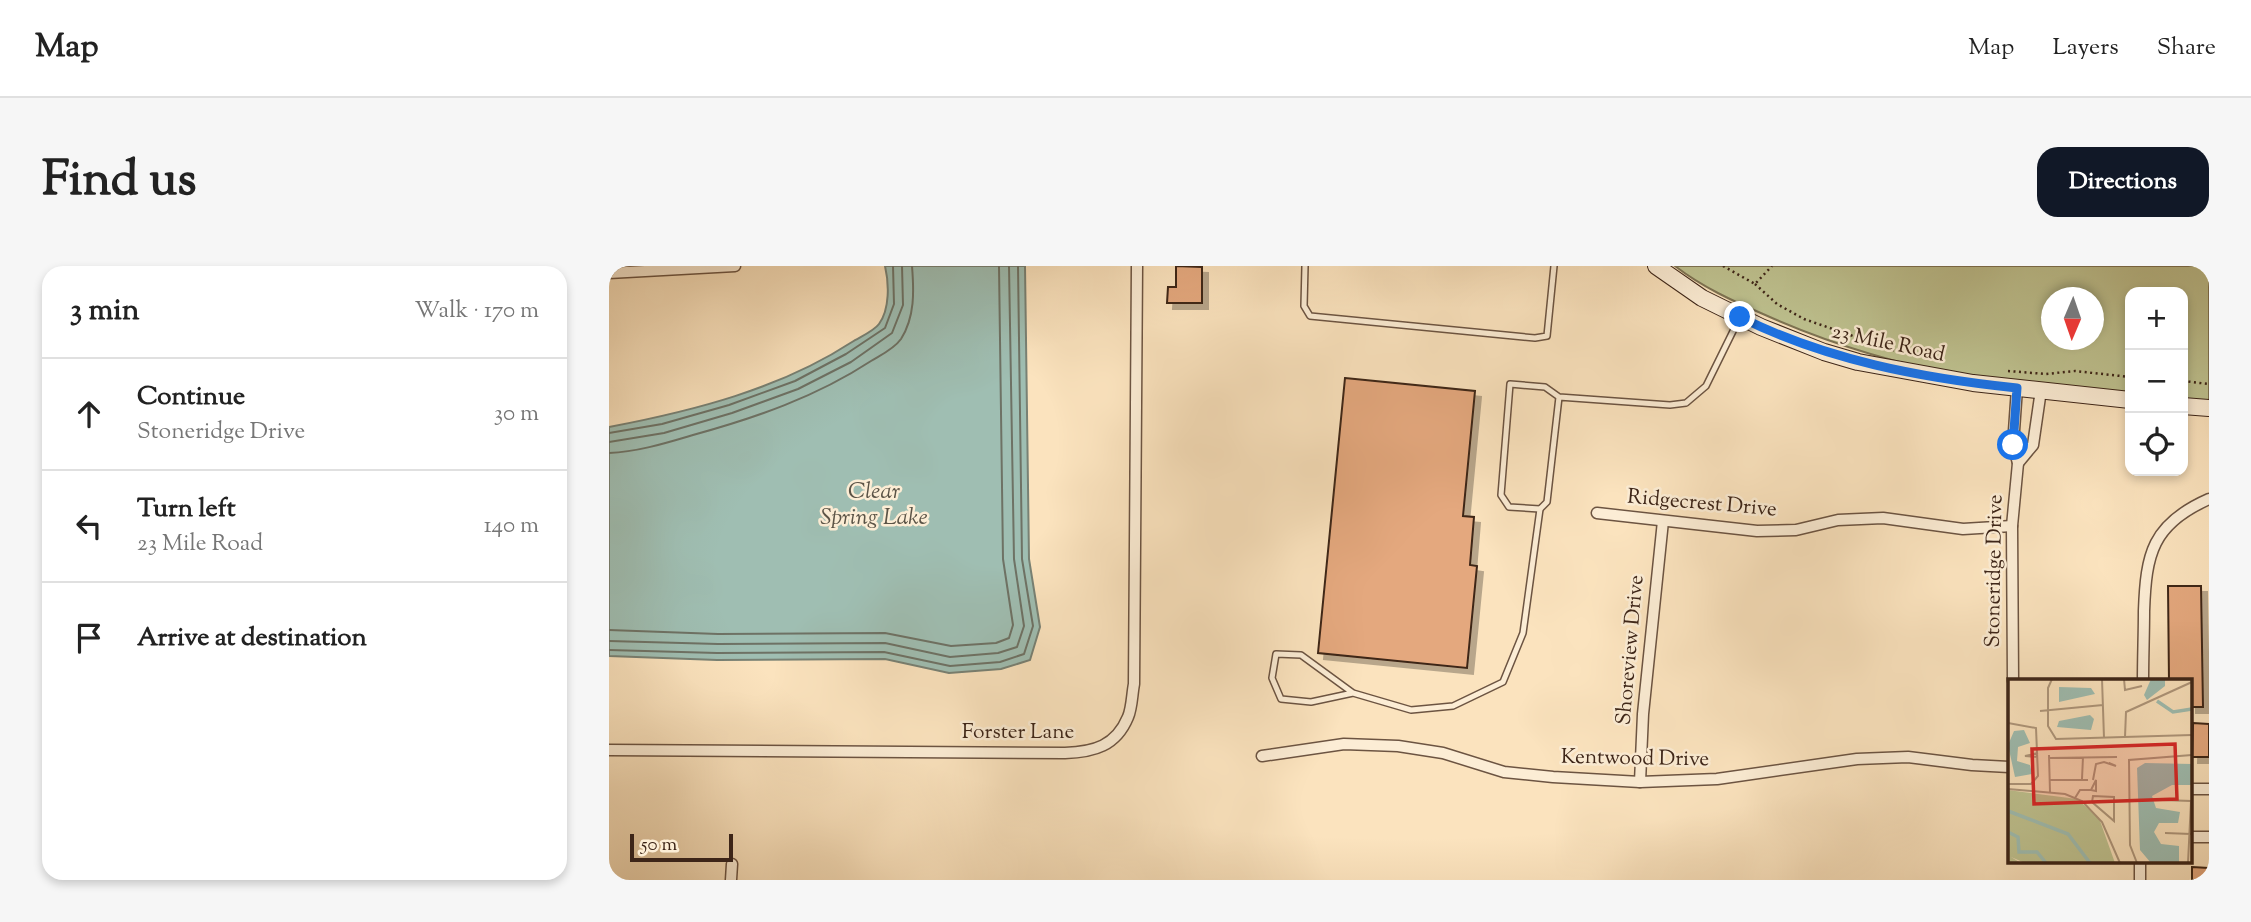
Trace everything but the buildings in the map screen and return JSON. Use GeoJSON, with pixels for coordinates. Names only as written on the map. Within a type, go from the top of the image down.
{"type":"FeatureCollection","features":[{"type":"Feature","properties":{"kind":"main road","name":"23 Mile Road"},"geometry":{"type":"LineString","coordinates":[[1656,266],[1702,298],[1740,317],[1798,342],[1858,362],[1973,383],[2125,399]]}},
{"type":"Feature","properties":{"kind":"main road"},"geometry":{"type":"LineString","coordinates":[[2188,406],[2209,408]]}},
{"type":"Feature","properties":{"kind":"street"},"geometry":{"type":"LineString","coordinates":[[609,273],[735,266]]}},
{"type":"Feature","properties":{"kind":"street","name":"Forster Lane"},"geometry":{"type":"LineString","coordinates":[[609,750],[1065,753],[1090,752],[1111,741],[1129,716],[1134,684],[1137,266]]}},
{"type":"Feature","properties":{"kind":"street","name":"Stoneridge Drive"},"geometry":{"type":"LineString","coordinates":[[2013,679],[2012,526],[2018,463],[2013,445],[2017,388]]}},
{"type":"Feature","properties":{"kind":"street","name":"Stoneridge Drive"},"geometry":{"type":"LineString","coordinates":[[2018,463],[2033,445],[2041,390]]}},
{"type":"Feature","properties":{"kind":"street"},"geometry":{"type":"LineString","coordinates":[[2143,679],[2145,579],[2152,549],[2163,531],[2209,499]]}},
{"type":"Feature","properties":{"kind":"street","name":"Ridgecrest Drive"},"geometry":{"type":"LineString","coordinates":[[1597,513],[1756,530],[1795,530],[1838,520],[1882,518],[1963,529],[2012,526]]}},
{"type":"Feature","properties":{"kind":"street","name":"Shoreview Drive"},"geometry":{"type":"LineString","coordinates":[[1640,782],[1643,714],[1663,521]]}},
{"type":"Feature","properties":{"kind":"street","name":"Kentwood Drive"},"geometry":{"type":"LineString","coordinates":[[1262,755],[1344,744],[1398,746],[1443,753],[1504,772],[1640,782],[1717,779],[1870,758],[1908,757],[2008,767]]}},
{"type":"Feature","properties":{"kind":"street"},"geometry":{"type":"LineString","coordinates":[[2191,789],[2209,789]]}},
{"type":"Feature","properties":{"kind":"street"},"geometry":{"type":"LineString","coordinates":[[2191,837],[2209,837]]}},
{"type":"Feature","properties":{"kind":"street"},"geometry":{"type":"LineString","coordinates":[[2140,862],[2140,880]]}},
{"type":"Feature","properties":{"kind":"street"},"geometry":{"type":"LineString","coordinates":[[731,880],[732,864]]}},
{"type":"Feature","properties":{"kind":"lane"},"geometry":{"type":"LineString","coordinates":[[1305,266],[1304,306],[1310,316],[1535,338],[1548,336],[1554,266]]}},
{"type":"Feature","properties":{"kind":"lane"},"geometry":{"type":"LineString","coordinates":[[1540,509],[1509,507],[1501,495],[1510,384],[1545,387],[1559,397],[1670,405],[1686,402],[1706,386],[1740,317]]}},
{"type":"Feature","properties":{"kind":"lane"},"geometry":{"type":"LineString","coordinates":[[1353,693],[1311,702],[1280,699],[1272,678],[1276,654],[1301,655],[1353,693],[1411,710],[1453,706],[1503,682],[1523,633],[1540,509],[1549,492],[1559,397]]}},
{"type":"Feature","properties":{"kind":"path"},"geometry":{"type":"LineString","coordinates":[[1723,266],[1755,284],[1777,304],[1804,319],[1915,358]]}},
{"type":"Feature","properties":{"kind":"path"},"geometry":{"type":"LineString","coordinates":[[1755,284],[1772,266]]}},
{"type":"Feature","properties":{"kind":"path"},"geometry":{"type":"LineString","coordinates":[[2007,371],[2046,374],[2075,371],[2125,376]]}},
{"type":"Feature","properties":{"kind":"path"},"geometry":{"type":"LineString","coordinates":[[2188,382],[2209,384]]}},
{"type":"Feature","properties":{"kind":"green space"},"geometry":{"type":"Polygon","coordinates":[[[1675,266],[2209,266],[2209,401],[2188,399],[2188,287],[2125,287],[2125,393],[1991,381],[1892,360],[1788,325],[1707,287],[1675,266]]]}},
{"type":"Feature","properties":{"kind":"water","name":"Clear Spring Lake"},"geometry":{"type":"Polygon","coordinates":[[[885,266],[1025,266],[1029,559],[1040,627],[1030,660],[1001,669],[949,673],[885,659],[717,660],[609,656],[609,427],[672,414],[735,396],[795,373],[824,358],[870,331],[883,318],[888,296],[885,266]]]}},
{"type":"Feature","properties":{"kind":"route"},"geometry":{"type":"LineString","coordinates":[[1740,317],[1824,352],[1858,362],[1973,383],[2017,388],[2013,445]]}}]}
